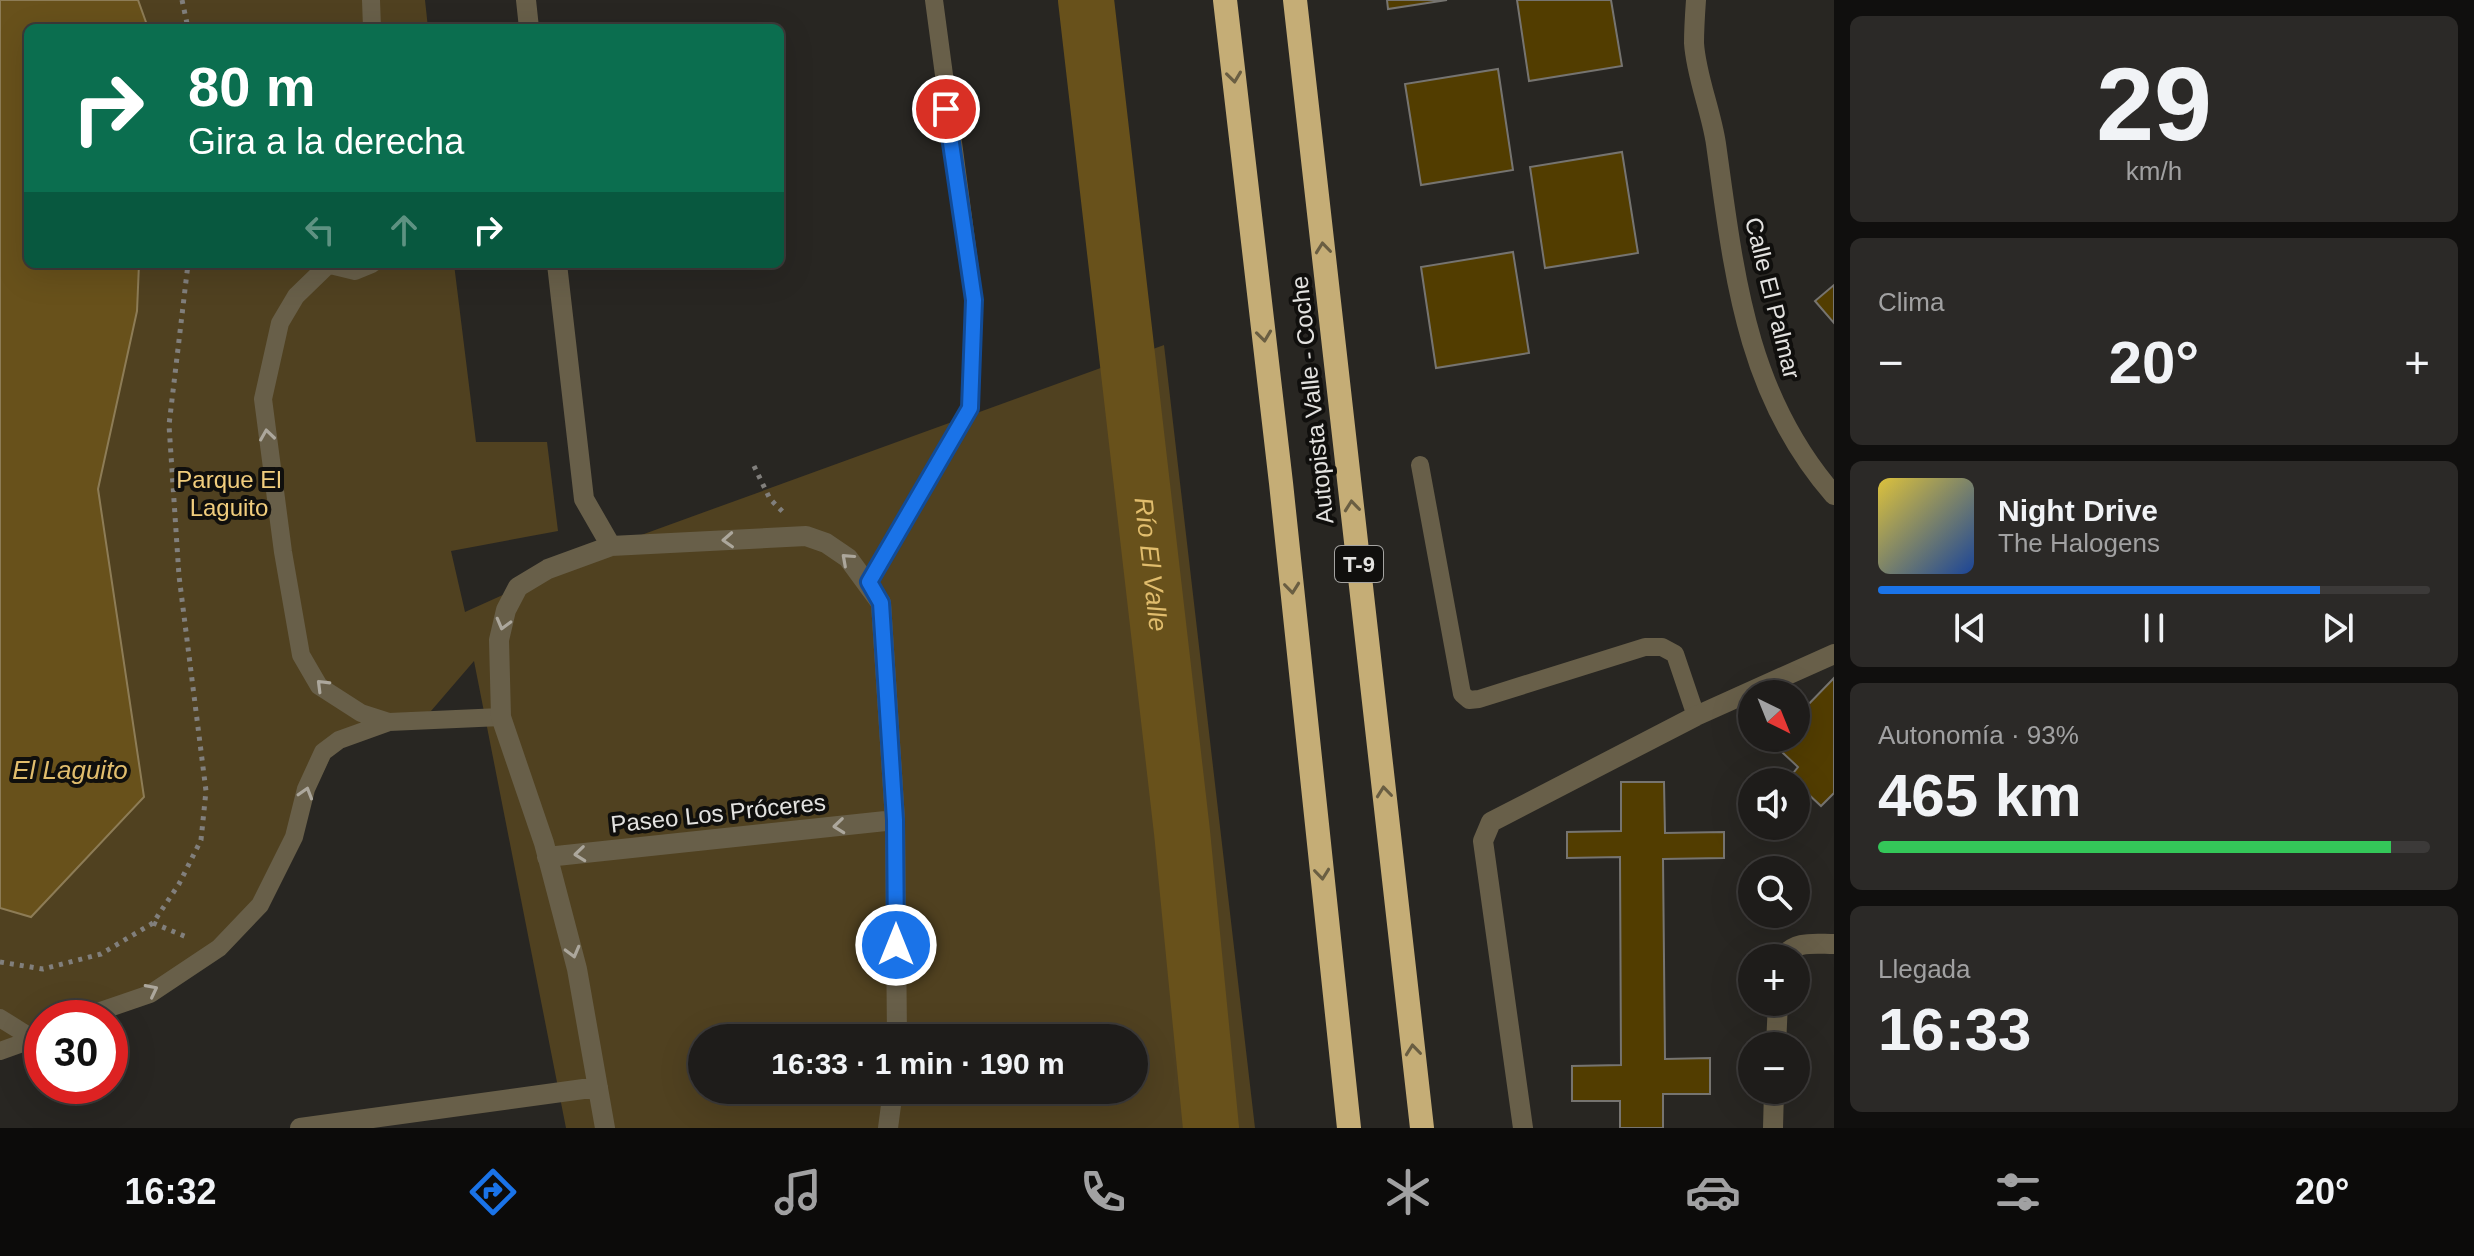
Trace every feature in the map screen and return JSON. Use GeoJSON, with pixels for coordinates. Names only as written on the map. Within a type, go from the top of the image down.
{"type":"FeatureCollection","features":[{"type":"Feature","properties":{"kind":"highway","name":"Autopista Valle - Coche"},"geometry":{"type":"LineString","coordinates":[[1225,0],[1349,1128]]}},
{"type":"Feature","properties":{"kind":"highway","name":"Autopista Valle - Coche"},"geometry":{"type":"LineString","coordinates":[[1295,0],[1422,1128]]}},
{"type":"Feature","properties":{"kind":"street"},"geometry":{"type":"LineString","coordinates":[[526,0],[529,24]]}},
{"type":"Feature","properties":{"kind":"street","name":"Calle El Palmar"},"geometry":{"type":"LineString","coordinates":[[1696,0],[1694,45],[1716,140],[1730,254],[1760,367],[1784,426],[1805,462],[1834,495]]}},
{"type":"Feature","properties":{"kind":"street"},"geometry":{"type":"LineString","coordinates":[[557,268],[584,499],[611,546]]}},
{"type":"Feature","properties":{"kind":"street"},"geometry":{"type":"LineString","coordinates":[[605,1128],[577,969],[547,857],[501,717],[499,640],[506,610],[518,587],[548,569],[611,546],[806,536],[826,543],[848,558],[869,582],[881,603],[895,820],[897,1024]]}},
{"type":"Feature","properties":{"kind":"street"},"geometry":{"type":"LineString","coordinates":[[1523,1128],[1483,841],[1491,822],[1696,716],[1834,654]]}},
{"type":"Feature","properties":{"kind":"street","name":"Paseo Los Próceres"},"geometry":{"type":"LineString","coordinates":[[547,857],[895,820]]}},
{"type":"Feature","properties":{"kind":"street"},"geometry":{"type":"LineString","coordinates":[[1810,944],[1834,944]]}},
{"type":"Feature","properties":{"kind":"street"},"geometry":{"type":"LineString","coordinates":[[300,1128],[598,1087]]}},
{"type":"Feature","properties":{"kind":"street"},"geometry":{"type":"LineString","coordinates":[[888,1128],[891,1104]]}},
{"type":"Feature","properties":{"kind":"street"},"geometry":{"type":"LineString","coordinates":[[1773,1128],[1774,1104]]}},
{"type":"Feature","properties":{"kind":"lane"},"geometry":{"type":"LineString","coordinates":[[371,0],[372,24]]}},
{"type":"Feature","properties":{"kind":"lane"},"geometry":{"type":"LineString","coordinates":[[869,582],[970,408],[974,300],[934,0]]}},
{"type":"Feature","properties":{"kind":"lane"},"geometry":{"type":"LineString","coordinates":[[324,268],[296,296],[280,323],[263,399],[279,521],[301,655],[319,686],[361,713],[389,722]]}},
{"type":"Feature","properties":{"kind":"lane"},"geometry":{"type":"LineString","coordinates":[[341,268],[355,271],[362,268]]}},
{"type":"Feature","properties":{"kind":"lane"},"geometry":{"type":"LineString","coordinates":[[1420,465],[1462,694],[1469,700],[1479,699],[1645,647],[1662,647],[1675,654],[1696,716]]}},
{"type":"Feature","properties":{"kind":"lane"},"geometry":{"type":"LineString","coordinates":[[128,1002],[150,994],[219,948],[260,905],[294,837],[306,789],[323,752],[339,740],[389,722],[501,717]]}},
{"type":"Feature","properties":{"kind":"lane"},"geometry":{"type":"LineString","coordinates":[[0,1018],[24,1031]]}},
{"type":"Feature","properties":{"kind":"lane"},"geometry":{"type":"LineString","coordinates":[[0,1051],[24,1043]]}},
{"type":"Feature","properties":{"kind":"path"},"geometry":{"type":"LineString","coordinates":[[182,0],[187,24]]}},
{"type":"Feature","properties":{"kind":"path"},"geometry":{"type":"LineString","coordinates":[[0,962],[43,969],[101,954],[153,923],[179,884],[201,840],[206,791],[179,576],[169,425],[188,268]]}},
{"type":"Feature","properties":{"kind":"path"},"geometry":{"type":"LineString","coordinates":[[754,466],[770,499],[806,536]]}},
{"type":"Feature","properties":{"kind":"path"},"geometry":{"type":"LineString","coordinates":[[153,923],[219,948]]}},
{"type":"Feature","properties":{"kind":"green space","name":"Parque El Laguito"},"geometry":{"type":"Polygon","coordinates":[[[0,0],[425,0],[428,24],[24,24],[24,268],[454,268],[476,442],[547,442],[558,531],[451,551],[465,612],[611,546],[1164,345],[1255,1128],[566,1128],[474,661],[431,711],[338,741],[260,905],[150,994],[128,1003],[128,1000],[24,1000],[24,1040],[0,1045],[0,0]]]}},
{"type":"Feature","properties":{"kind":"water","name":"El Laguito"},"geometry":{"type":"Polygon","coordinates":[[[0,0],[138,0],[147,24],[24,24],[24,268],[139,268],[137,311],[98,489],[144,797],[31,917],[0,908],[0,0]]]}},
{"type":"Feature","properties":{"kind":"building"},"geometry":{"type":"Polygon","coordinates":[[[1387,0],[1447,0],[1388,9],[1387,0]]]}},
{"type":"Feature","properties":{"kind":"building"},"geometry":{"type":"Polygon","coordinates":[[[1517,0],[1611,0],[1622,66],[1529,81],[1517,0]]]}},
{"type":"Feature","properties":{"kind":"building"},"geometry":{"type":"Polygon","coordinates":[[[1498,69],[1513,170],[1421,185],[1405,84],[1498,69]]]}},
{"type":"Feature","properties":{"kind":"building"},"geometry":{"type":"Polygon","coordinates":[[[1622,152],[1638,253],[1545,268],[1530,167],[1622,152]]]}},
{"type":"Feature","properties":{"kind":"building"},"geometry":{"type":"Polygon","coordinates":[[[1513,252],[1529,353],[1436,368],[1421,267],[1513,252]]]}},
{"type":"Feature","properties":{"kind":"building"},"geometry":{"type":"Polygon","coordinates":[[[1834,285],[1834,323],[1815,301],[1834,285]]]}},
{"type":"Feature","properties":{"kind":"building"},"geometry":{"type":"Polygon","coordinates":[[[1834,678],[1834,793],[1821,806],[1810,796],[1810,768],[1797,768],[1782,752],[1810,752],[1810,703],[1834,678]]]}},
{"type":"Feature","properties":{"kind":"building"},"geometry":{"type":"Polygon","coordinates":[[[1621,782],[1664,782],[1665,833],[1724,832],[1724,858],[1663,859],[1665,1059],[1710,1058],[1710,1094],[1663,1094],[1663,1128],[1620,1128],[1620,1101],[1572,1101],[1572,1066],[1621,1065],[1620,857],[1567,858],[1567,832],[1621,831],[1621,782]]]}},
{"type":"Feature","properties":{"kind":"waterway","name":"Río El Valle"},"geometry":{"type":"LineString","coordinates":[[1086,0],[1182,832],[1211,1128]]}},
{"type":"Feature","properties":{"kind":"route"},"geometry":{"type":"LineString","coordinates":[[896,945],[895,820],[881,603],[869,582],[970,408],[974,300],[946,109]]}}]}
